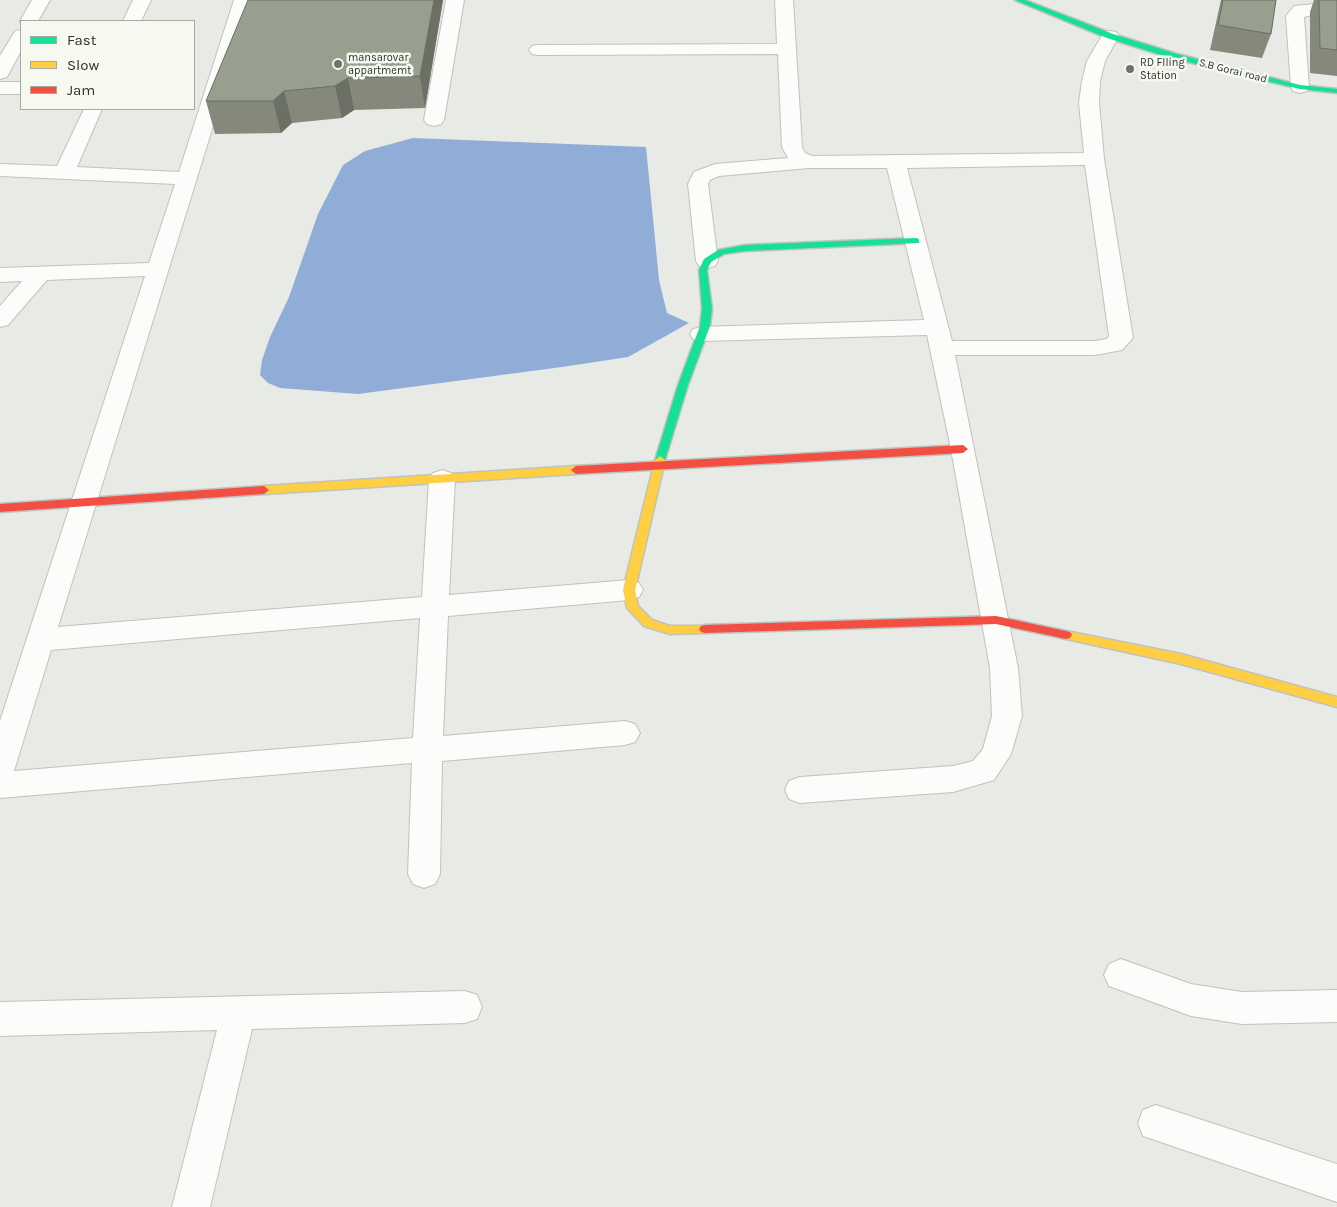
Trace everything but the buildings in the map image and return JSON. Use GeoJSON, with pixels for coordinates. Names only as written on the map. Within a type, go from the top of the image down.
{"type":"FeatureCollection","features":[{"type":"Feature","properties":{"kind":"street"},"geometry":{"type":"LineString","coordinates":[[30,20],[41,0]]}},
{"type":"Feature","properties":{"kind":"street"},"geometry":{"type":"LineString","coordinates":[[132,20],[142,0]]}},
{"type":"Feature","properties":{"kind":"street"},"geometry":{"type":"LineString","coordinates":[[2,758],[187,178],[205,87],[243,0]]}},
{"type":"Feature","properties":{"kind":"street"},"geometry":{"type":"LineString","coordinates":[[434,120],[455,0]]}},
{"type":"Feature","properties":{"kind":"street"},"geometry":{"type":"LineString","coordinates":[[784,0],[792,147],[797,156],[809,162]]}},
{"type":"Feature","properties":{"kind":"street","name":"S.B Gorai road"},"geometry":{"type":"LineString","coordinates":[[1027,1],[1110,36],[1174,56],[1300,87],[1337,91]]}},
{"type":"Feature","properties":{"kind":"street"},"geometry":{"type":"LineString","coordinates":[[1300,87],[1295,16],[1300,10],[1315,9],[1337,12]]}},
{"type":"Feature","properties":{"kind":"street"},"geometry":{"type":"LineString","coordinates":[[702,334],[940,337],[1095,348],[1114,345],[1121,338],[1094,159],[1089,103],[1090,80],[1096,61],[1110,36]]}},
{"type":"Feature","properties":{"kind":"street"},"geometry":{"type":"LineString","coordinates":[[0,73],[20,38]]}},
{"type":"Feature","properties":{"kind":"street"},"geometry":{"type":"LineString","coordinates":[[538,50],[786,49]]}},
{"type":"Feature","properties":{"kind":"street"},"geometry":{"type":"LineString","coordinates":[[0,88],[20,88]]}},
{"type":"Feature","properties":{"kind":"street"},"geometry":{"type":"LineString","coordinates":[[64,173],[93,110]]}},
{"type":"Feature","properties":{"kind":"street"},"geometry":{"type":"LineString","coordinates":[[1094,159],[809,162],[715,170],[701,176],[698,184],[707,261],[703,270],[707,309],[705,326],[683,385],[658,466],[629,590],[633,608],[648,622],[670,630],[996,620],[1181,659],[1337,702]]}},
{"type":"Feature","properties":{"kind":"street"},"geometry":{"type":"LineString","coordinates":[[800,790],[953,779],[983,771],[996,754],[1007,716],[1004,668],[963,449],[940,337],[896,162]]}},
{"type":"Feature","properties":{"kind":"street"},"geometry":{"type":"LineString","coordinates":[[0,170],[187,178]]}},
{"type":"Feature","properties":{"kind":"street"},"geometry":{"type":"LineString","coordinates":[[707,261],[721,252],[745,248],[916,241]]}},
{"type":"Feature","properties":{"kind":"street"},"geometry":{"type":"LineString","coordinates":[[0,275],[158,269]]}},
{"type":"Feature","properties":{"kind":"street"},"geometry":{"type":"LineString","coordinates":[[0,320],[40,274]]}},
{"type":"Feature","properties":{"kind":"street"},"geometry":{"type":"LineString","coordinates":[[0,508],[442,478],[963,449]]}},
{"type":"Feature","properties":{"kind":"street"},"geometry":{"type":"LineString","coordinates":[[424,874],[426,749],[442,478]]}},
{"type":"Feature","properties":{"kind":"street"},"geometry":{"type":"LineString","coordinates":[[40,640],[629,590]]}},
{"type":"Feature","properties":{"kind":"street"},"geometry":{"type":"LineString","coordinates":[[0,785],[625,733]]}},
{"type":"Feature","properties":{"kind":"street"},"geometry":{"type":"LineString","coordinates":[[1121,975],[1191,1000],[1242,1008],[1337,1006]]}},
{"type":"Feature","properties":{"kind":"street"},"geometry":{"type":"LineString","coordinates":[[0,1019],[465,1007]]}},
{"type":"Feature","properties":{"kind":"street"},"geometry":{"type":"LineString","coordinates":[[191,1207],[239,1013]]}},
{"type":"Feature","properties":{"kind":"street"},"geometry":{"type":"LineString","coordinates":[[1156,1123],[1337,1183]]}},
{"type":"Feature","properties":{"kind":"water"},"geometry":{"type":"Polygon","coordinates":[[[413,138],[646,147],[659,280],[667,313],[689,323],[628,357],[562,367],[358,394],[280,388],[268,383],[260,375],[262,360],[270,337],[289,297],[318,214],[343,165],[365,151],[413,138]]]}},
{"type":"Feature","properties":{"kind":"traffic: fast"},"geometry":{"type":"LineString","coordinates":[[1019,0],[1110,36],[1174,56],[1300,87],[1337,91]]}},
{"type":"Feature","properties":{"kind":"traffic: fast"},"geometry":{"type":"LineString","coordinates":[[660,460],[683,385],[705,326],[707,309],[703,270],[707,261],[721,252],[745,248],[916,241]]}},
{"type":"Feature","properties":{"kind":"traffic: slow"},"geometry":{"type":"LineString","coordinates":[[660,460],[629,590],[633,608],[648,623],[670,630],[705,629]]}},
{"type":"Feature","properties":{"kind":"traffic: slow"},"geometry":{"type":"LineString","coordinates":[[264,490],[576,470]]}},
{"type":"Feature","properties":{"kind":"traffic: slow"},"geometry":{"type":"LineString","coordinates":[[1066,635],[1181,659],[1337,702]]}},
{"type":"Feature","properties":{"kind":"traffic: jam"},"geometry":{"type":"LineString","coordinates":[[576,470],[963,449]]}},
{"type":"Feature","properties":{"kind":"traffic: jam"},"geometry":{"type":"LineString","coordinates":[[0,508],[264,490]]}},
{"type":"Feature","properties":{"kind":"traffic: jam"},"geometry":{"type":"LineString","coordinates":[[705,629],[996,620],[1066,635]]}},
{"type":"Feature","properties":{"kind":"place","name":"mansarovar appartmemt"},"geometry":{"type":"Point","coordinates":[338,64]}},
{"type":"Feature","properties":{"kind":"place","name":"RD FIling Station"},"geometry":{"type":"Point","coordinates":[1130,69]}}]}
